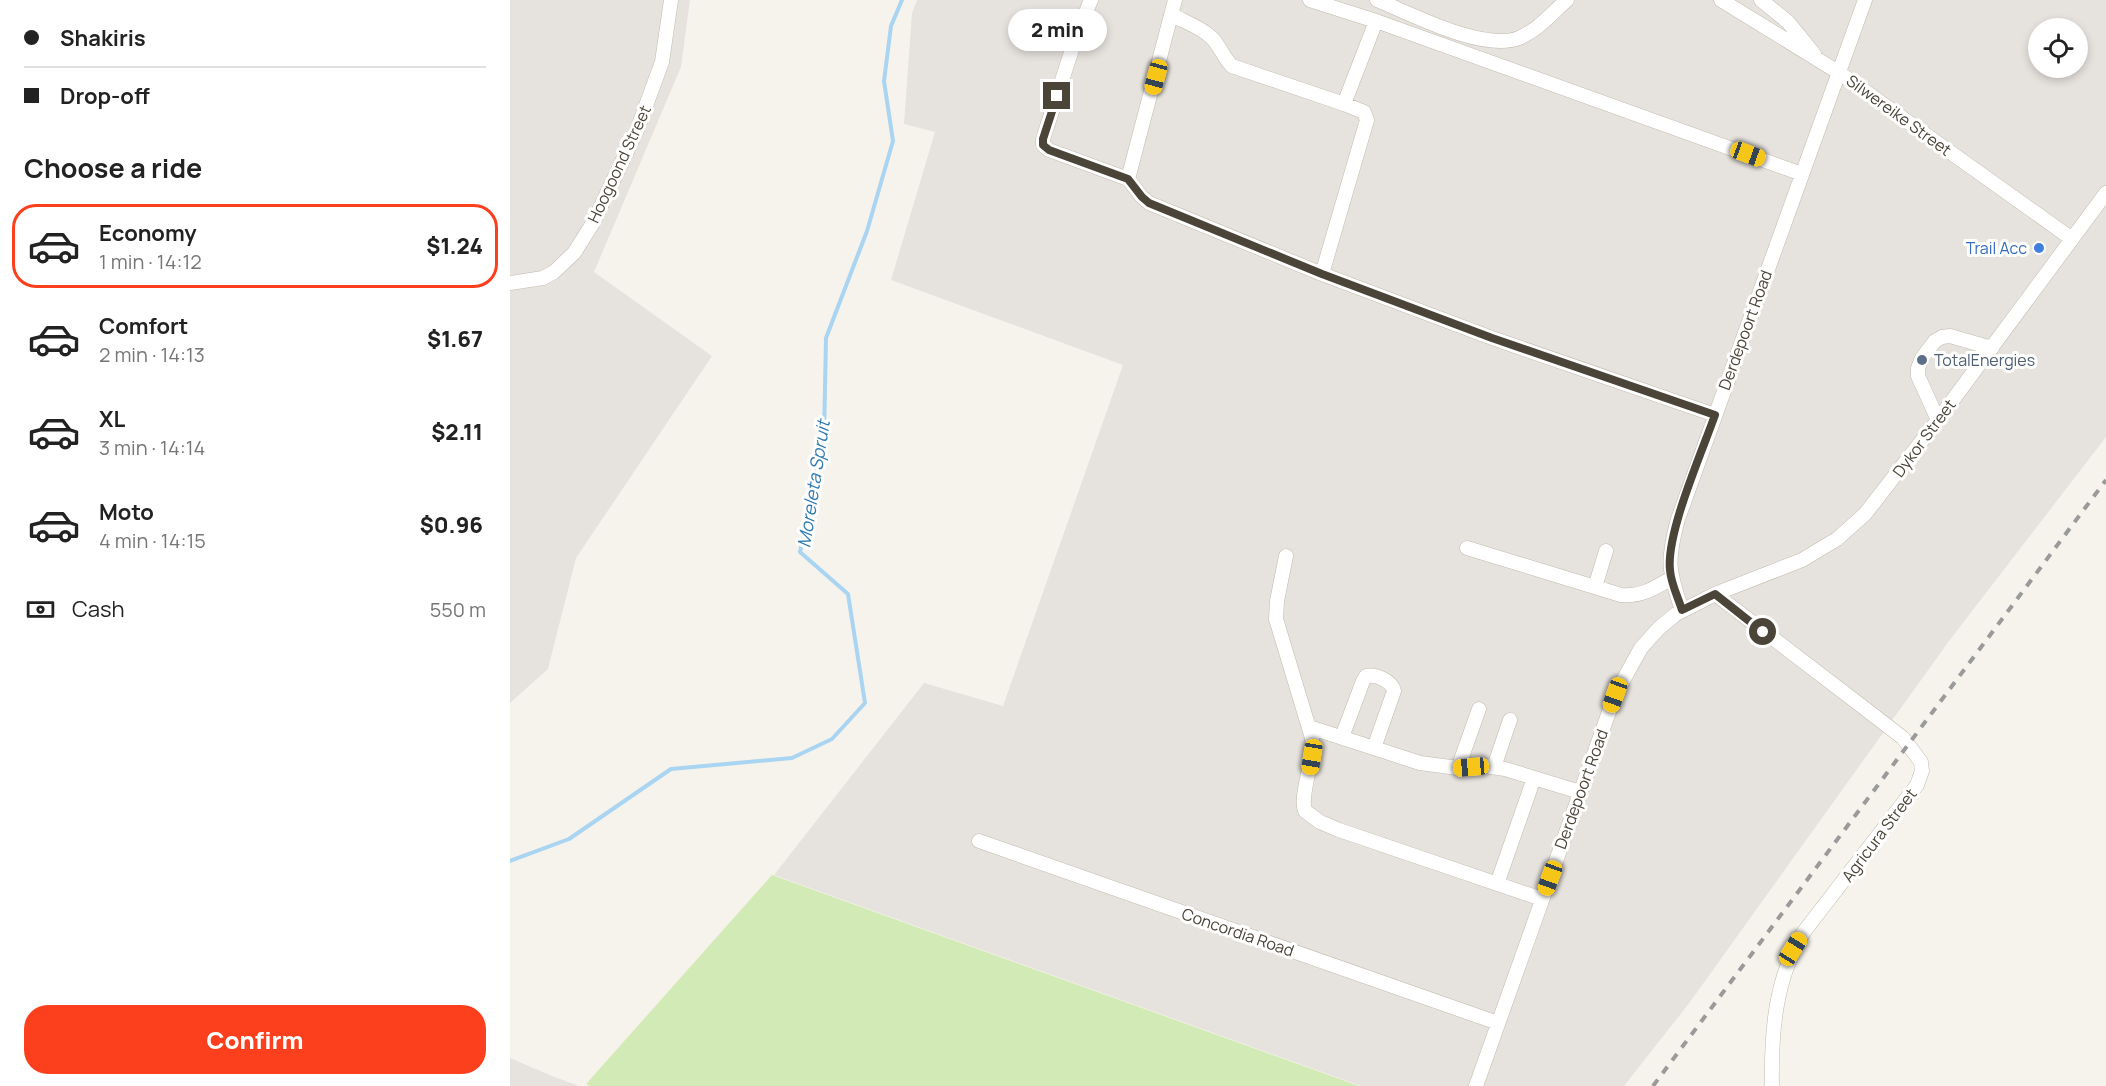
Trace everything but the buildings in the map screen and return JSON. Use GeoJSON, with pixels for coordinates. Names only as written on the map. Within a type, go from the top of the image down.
{"type":"FeatureCollection","features":[{"type":"Feature","properties":{"kind":"street","name":"Hoogoond Street"},"geometry":{"type":"LineString","coordinates":[[510,283],[543,278],[554,272],[574,253],[593,223],[637,130],[662,62],[671,0]]}},
{"type":"Feature","properties":{"kind":"street"},"geometry":{"type":"LineString","coordinates":[[1091,0],[1043,139],[1043,145],[1049,150],[1128,179],[1149,203],[1322,274],[1492,338],[1715,415]]}},
{"type":"Feature","properties":{"kind":"street"},"geometry":{"type":"LineString","coordinates":[[1128,179],[1175,0]]}},
{"type":"Feature","properties":{"kind":"street"},"geometry":{"type":"LineString","coordinates":[[1310,0],[1376,21],[1802,174]]}},
{"type":"Feature","properties":{"kind":"street"},"geometry":{"type":"LineString","coordinates":[[1377,0],[1467,36],[1504,42],[1521,37],[1538,26],[1567,0]]}},
{"type":"Feature","properties":{"kind":"street","name":"Silwereike Street"},"geometry":{"type":"LineString","coordinates":[[1721,0],[1838,72],[2072,239]]}},
{"type":"Feature","properties":{"kind":"street"},"geometry":{"type":"LineString","coordinates":[[1761,0],[1795,29],[1820,61]]}},
{"type":"Feature","properties":{"kind":"street","name":"Derdepoort Road"},"geometry":{"type":"LineString","coordinates":[[1476,1086],[1615,695],[1641,648],[1682,610],[1670,567],[1671,550],[1678,519],[1865,0]]}},
{"type":"Feature","properties":{"kind":"street"},"geometry":{"type":"LineString","coordinates":[[1172,15],[1213,38],[1224,58],[1232,66],[1364,112],[1367,120],[1322,274]]}},
{"type":"Feature","properties":{"kind":"street"},"geometry":{"type":"LineString","coordinates":[[1344,104],[1376,21]]}},
{"type":"Feature","properties":{"kind":"street","name":"Dykor Street"},"geometry":{"type":"LineString","coordinates":[[1682,610],[1715,594],[1802,560],[1837,539],[1865,514],[1938,420],[2106,193]]}},
{"type":"Feature","properties":{"kind":"street"},"geometry":{"type":"LineString","coordinates":[[1938,420],[1918,376],[1922,358],[1935,341],[1942,337],[1950,336],[1992,348]]}},
{"type":"Feature","properties":{"kind":"street"},"geometry":{"type":"LineString","coordinates":[[1467,549],[1621,595],[1646,594],[1672,578]]}},
{"type":"Feature","properties":{"kind":"street"},"geometry":{"type":"LineString","coordinates":[[1595,587],[1606,551]]}},
{"type":"Feature","properties":{"kind":"street"},"geometry":{"type":"LineString","coordinates":[[1286,556],[1277,601],[1276,619],[1313,747],[1303,806],[1310,816],[1340,830],[1542,899]]}},
{"type":"Feature","properties":{"kind":"street","name":"Agricura Street"},"geometry":{"type":"LineString","coordinates":[[1715,594],[1896,732],[1915,753],[1922,768],[1917,785],[1793,949],[1782,976],[1778,997],[1771,1063],[1772,1086]]}},
{"type":"Feature","properties":{"kind":"street"},"geometry":{"type":"LineString","coordinates":[[1342,738],[1363,681],[1366,676],[1371,675],[1388,681],[1393,686],[1394,692],[1374,748]]}},
{"type":"Feature","properties":{"kind":"street"},"geometry":{"type":"LineString","coordinates":[[1458,768],[1479,709]]}},
{"type":"Feature","properties":{"kind":"street"},"geometry":{"type":"LineString","coordinates":[[1494,767],[1510,720]]}},
{"type":"Feature","properties":{"kind":"street"},"geometry":{"type":"LineString","coordinates":[[1309,727],[1420,763],[1458,768],[1494,767],[1580,792]]}},
{"type":"Feature","properties":{"kind":"street"},"geometry":{"type":"LineString","coordinates":[[1497,884],[1534,778]]}},
{"type":"Feature","properties":{"kind":"street","name":"Concordia Road"},"geometry":{"type":"LineString","coordinates":[[979,841],[1498,1023]]}},
{"type":"Feature","properties":{"kind":"shaded area"},"geometry":{"type":"Polygon","coordinates":[[[510,0],[690,0],[681,67],[594,272],[712,356],[576,558],[548,669],[510,703],[510,0]]]}},
{"type":"Feature","properties":{"kind":"shaded area"},"geometry":{"type":"Polygon","coordinates":[[[917,0],[2106,0],[2106,437],[1949,641],[1690,1002],[1624,1086],[1361,1086],[774,875],[924,683],[1003,706],[1123,365],[891,280],[935,132],[904,124],[912,13],[917,0]]]}},
{"type":"Feature","properties":{"kind":"shaded area"},"geometry":{"type":"Polygon","coordinates":[[[510,1058],[552,1076],[579,1086],[510,1086],[510,1058]]]}},
{"type":"Feature","properties":{"kind":"green space"},"geometry":{"type":"Polygon","coordinates":[[[772,875],[1359,1086],[590,1086],[586,1084],[772,875]]]}},
{"type":"Feature","properties":{"kind":"waterway","name":"Moreleta Spruit"},"geometry":{"type":"LineString","coordinates":[[510,861],[569,839],[671,769],[792,758],[832,739],[865,703],[848,594],[800,552],[824,436],[826,338],[867,231],[893,141],[884,81],[891,26],[902,0]]}},
{"type":"Feature","properties":{"kind":"railway"},"geometry":{"type":"LineString","coordinates":[[1653,1086],[2106,480]]}},
{"type":"Feature","properties":{"kind":"place","name":"Trail Acc"},"geometry":{"type":"Point","coordinates":[2039,248]}},
{"type":"Feature","properties":{"kind":"place","name":"TotalEnergies"},"geometry":{"type":"Point","coordinates":[1922,360]}},
{"type":"Feature","properties":{"kind":"route"},"geometry":{"type":"LineString","coordinates":[[1057,96],[1043,145],[1049,150],[1128,179],[1149,203],[1322,274],[1492,338],[1715,415],[1678,519],[1671,550],[1670,571],[1682,610],[1715,594],[1763,632]]}}]}
